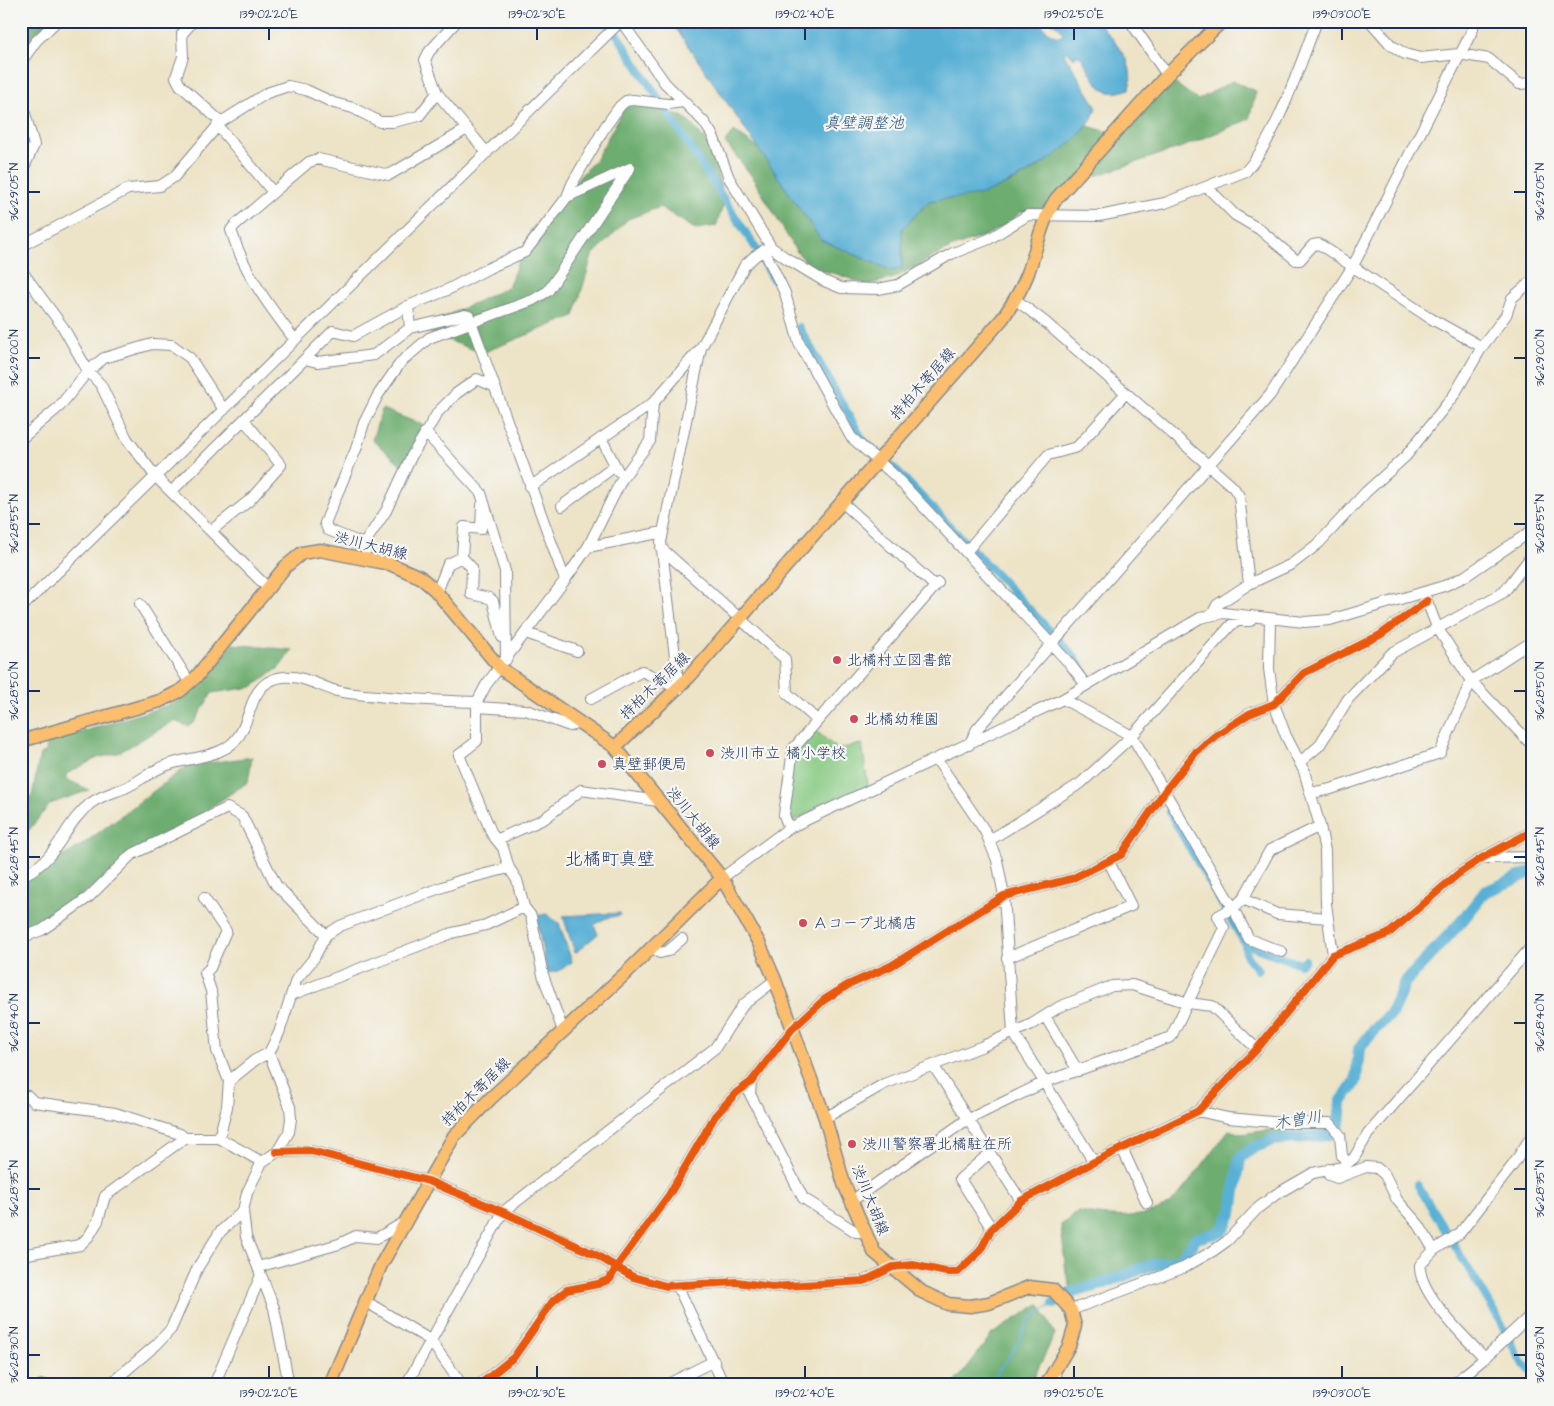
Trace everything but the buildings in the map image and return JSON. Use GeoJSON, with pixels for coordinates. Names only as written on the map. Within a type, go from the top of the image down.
{"type":"FeatureCollection","features":[{"type":"Feature","properties":{"kind":"main road","name":"持柏木寄居線"},"geometry":{"type":"LineString","coordinates":[[614,747],[678,689],[1016,300],[1028,273],[1045,216],[1070,182],[1167,75],[1222,21]]}},
{"type":"Feature","properties":{"kind":"main road","name":"渋川大胡線"},"geometry":{"type":"LineString","coordinates":[[21,742],[153,703],[173,695],[190,683],[267,587],[285,567],[302,553],[320,550],[369,559],[406,570],[420,577],[437,592],[503,664],[614,747],[722,878],[759,943],[775,980],[825,1118],[844,1184],[853,1200],[874,1252],[922,1292],[948,1304],[970,1306],[989,1302],[1029,1287],[1053,1290],[1069,1307]]}},
{"type":"Feature","properties":{"kind":"main road","name":"持柏木寄居線"},"geometry":{"type":"LineString","coordinates":[[330,1385],[365,1301],[405,1222],[445,1149],[461,1127],[652,947],[722,878]]}},
{"type":"Feature","properties":{"kind":"main road"},"geometry":{"type":"LineString","coordinates":[[1046,1385],[1069,1346],[1075,1326],[1069,1307]]}},
{"type":"Feature","properties":{"kind":"street"},"geometry":{"type":"LineString","coordinates":[[21,62],[36,41],[57,21]]}},
{"type":"Feature","properties":{"kind":"street"},"geometry":{"type":"LineString","coordinates":[[193,21],[182,34],[183,57],[176,77],[180,85],[219,123],[272,192]]}},
{"type":"Feature","properties":{"kind":"street"},"geometry":{"type":"LineString","coordinates":[[456,21],[429,52],[425,60],[437,93],[486,153]]}},
{"type":"Feature","properties":{"kind":"street"},"geometry":{"type":"LineString","coordinates":[[21,608],[621,21],[651,66],[683,102],[696,113],[713,136],[728,178],[785,292],[799,343],[846,430],[856,443],[880,457],[1051,642],[1086,685]]}},
{"type":"Feature","properties":{"kind":"street"},"geometry":{"type":"LineString","coordinates":[[1130,21],[1167,75]]}},
{"type":"Feature","properties":{"kind":"street"},"geometry":{"type":"LineString","coordinates":[[763,251],[786,258],[832,284],[851,289],[878,289],[907,280],[951,254],[989,239],[1028,215],[1099,216],[1165,203],[1246,171],[1256,161],[1273,128],[1317,21]]}},
{"type":"Feature","properties":{"kind":"street"},"geometry":{"type":"LineString","coordinates":[[1370,21],[1391,45],[1405,54],[1420,58],[1459,54],[1489,59],[1519,84],[1533,83]]}},
{"type":"Feature","properties":{"kind":"street"},"geometry":{"type":"LineString","coordinates":[[968,745],[976,729],[1051,642],[1062,632],[1270,395],[1353,266],[1473,28],[1473,21]]}},
{"type":"Feature","properties":{"kind":"street"},"geometry":{"type":"LineString","coordinates":[[21,246],[128,190],[160,186],[174,177],[219,123],[267,94],[288,86],[306,90],[334,104],[353,108],[380,122],[392,122],[419,116],[437,93]]}},
{"type":"Feature","properties":{"kind":"street"},"geometry":{"type":"LineString","coordinates":[[21,100],[34,145],[22,172]]}},
{"type":"Feature","properties":{"kind":"street"},"geometry":{"type":"LineString","coordinates":[[176,487],[333,331],[353,336],[408,306],[447,290],[525,252],[567,197],[572,184],[620,106],[626,101],[668,104],[683,102]]}},
{"type":"Feature","properties":{"kind":"street"},"geometry":{"type":"LineString","coordinates":[[296,340],[262,296],[238,253],[231,230],[272,192],[309,162],[318,159],[389,175],[467,129]]}},
{"type":"Feature","properties":{"kind":"street"},"geometry":{"type":"LineString","coordinates":[[364,544],[328,530],[324,523],[356,449],[364,423],[389,377],[415,349],[429,338],[533,300],[548,290],[630,168],[567,197]]}},
{"type":"Feature","properties":{"kind":"street"},"geometry":{"type":"LineString","coordinates":[[1207,187],[1235,215],[1253,225],[1296,260],[1300,260],[1313,245],[1319,244],[1430,318],[1482,347]]}},
{"type":"Feature","properties":{"kind":"street"},"geometry":{"type":"LineString","coordinates":[[530,487],[653,403],[701,348],[746,265],[763,251]]}},
{"type":"Feature","properties":{"kind":"street"},"geometry":{"type":"LineString","coordinates":[[22,271],[63,327],[88,371],[105,391],[126,439],[156,477],[212,530],[267,587]]}},
{"type":"Feature","properties":{"kind":"street"},"geometry":{"type":"LineString","coordinates":[[1213,614],[1217,606],[1249,584],[1292,564],[1319,543],[1366,492],[1406,456],[1454,395],[1482,347],[1506,314],[1512,298],[1533,280]]}},
{"type":"Feature","properties":{"kind":"street"},"geometry":{"type":"LineString","coordinates":[[1016,300],[1045,322],[1233,487],[1239,496],[1249,584]]}},
{"type":"Feature","properties":{"kind":"street"},"geometry":{"type":"LineString","coordinates":[[408,306],[410,328]]}},
{"type":"Feature","properties":{"kind":"street"},"geometry":{"type":"LineString","coordinates":[[305,359],[317,362],[374,355],[410,328],[465,314],[471,322],[565,580]]}},
{"type":"Feature","properties":{"kind":"street"},"geometry":{"type":"LineString","coordinates":[[21,439],[59,408],[88,371],[104,358],[152,344],[172,344],[190,358],[224,410]]}},
{"type":"Feature","properties":{"kind":"street"},"geometry":{"type":"LineString","coordinates":[[678,689],[661,548],[662,532],[701,348]]}},
{"type":"Feature","properties":{"kind":"street"},"geometry":{"type":"LineString","coordinates":[[364,544],[386,511],[411,457],[438,412],[457,393],[477,379],[493,386]]}},
{"type":"Feature","properties":{"kind":"street"},"geometry":{"type":"LineString","coordinates":[[966,551],[1048,455],[1077,446],[1125,394]]}},
{"type":"Feature","properties":{"kind":"street"},"geometry":{"type":"LineString","coordinates":[[563,1031],[543,975],[531,916],[524,907],[517,880],[509,868],[503,848],[498,839],[492,834],[459,755],[476,741],[477,704],[486,685],[565,580],[588,546],[622,480],[650,441],[653,403]]}},
{"type":"Feature","properties":{"kind":"street"},"geometry":{"type":"LineString","coordinates":[[212,530],[250,500],[281,465],[244,420]]}},
{"type":"Feature","properties":{"kind":"street"},"geometry":{"type":"LineString","coordinates":[[425,432],[481,493],[505,571],[506,639],[503,664]]}},
{"type":"Feature","properties":{"kind":"street"},"geometry":{"type":"LineString","coordinates":[[601,438],[622,480]]}},
{"type":"Feature","properties":{"kind":"street"},"geometry":{"type":"LineString","coordinates":[[562,506],[615,466]]}},
{"type":"Feature","properties":{"kind":"street"},"geometry":{"type":"LineString","coordinates":[[483,499],[481,529],[464,527],[462,557],[472,568],[470,594],[489,598],[492,601],[502,638],[506,639]]}},
{"type":"Feature","properties":{"kind":"street"},"geometry":{"type":"LineString","coordinates":[[789,828],[784,815],[792,753],[817,720],[936,585],[841,501]]}},
{"type":"Feature","properties":{"kind":"street"},"geometry":{"type":"LineString","coordinates":[[479,1385],[514,1357],[553,1301],[567,1290],[598,1284],[610,1279],[617,1266],[669,1195],[715,1116],[736,1093],[751,1082],[792,1029],[824,1000],[848,985],[890,966],[1004,896],[1071,879],[1109,862],[1126,848],[1165,791],[1196,752],[1215,736],[1250,714],[1274,704],[1304,673],[1380,635],[1426,597],[1464,577],[1533,530]]}},
{"type":"Feature","properties":{"kind":"street"},"geometry":{"type":"LineString","coordinates":[[588,546],[662,532]]}},
{"type":"Feature","properties":{"kind":"street"},"geometry":{"type":"LineString","coordinates":[[364,544],[369,559]]}},
{"type":"Feature","properties":{"kind":"street"},"geometry":{"type":"LineString","coordinates":[[661,548],[785,659],[787,693],[817,720]]}},
{"type":"Feature","properties":{"kind":"street"},"geometry":{"type":"LineString","coordinates":[[1300,762],[1319,746],[1348,699],[1392,653],[1504,592],[1533,554]]}},
{"type":"Feature","properties":{"kind":"street"},"geometry":{"type":"LineString","coordinates":[[437,592],[448,564],[462,557]]}},
{"type":"Feature","properties":{"kind":"street"},"geometry":{"type":"LineString","coordinates":[[990,840],[1080,783],[1132,736],[1231,625],[1243,620],[1320,622],[1426,597]]}},
{"type":"Feature","properties":{"kind":"street"},"geometry":{"type":"LineString","coordinates":[[1426,597],[1437,628],[1471,681],[1533,746]]}},
{"type":"Feature","properties":{"kind":"street"},"geometry":{"type":"LineString","coordinates":[[140,604],[190,683]]}},
{"type":"Feature","properties":{"kind":"street"},"geometry":{"type":"LineString","coordinates":[[722,878],[789,828],[937,760],[1063,699],[1193,622],[1213,614],[1270,621]]}},
{"type":"Feature","properties":{"kind":"street"},"geometry":{"type":"LineString","coordinates":[[1270,621],[1269,670],[1274,704],[1300,762],[1311,793],[1325,851],[1328,918],[1333,956]]}},
{"type":"Feature","properties":{"kind":"street"},"geometry":{"type":"LineString","coordinates":[[526,633],[577,651]]}},
{"type":"Feature","properties":{"kind":"street"},"geometry":{"type":"LineString","coordinates":[[1311,793],[1331,789],[1440,753],[1471,681],[1533,641]]}},
{"type":"Feature","properties":{"kind":"street"},"geometry":{"type":"LineString","coordinates":[[591,699],[642,671],[678,689]]}},
{"type":"Feature","properties":{"kind":"street"},"geometry":{"type":"LineString","coordinates":[[21,876],[30,872],[52,855],[82,812],[92,802],[133,784],[160,768],[218,752],[229,747],[243,731],[262,686],[271,680],[288,677],[306,678],[333,690],[355,695],[477,704],[526,710],[570,726],[579,722]]}},
{"type":"Feature","properties":{"kind":"street"},"geometry":{"type":"LineString","coordinates":[[1063,699],[1132,736],[1249,939],[1282,952]]}},
{"type":"Feature","properties":{"kind":"street"},"geometry":{"type":"LineString","coordinates":[[937,760],[990,840],[997,860],[1004,896],[1013,1032],[1094,1162]]}},
{"type":"Feature","properties":{"kind":"street"},"geometry":{"type":"LineString","coordinates":[[498,839],[544,819],[580,790],[658,801]]}},
{"type":"Feature","properties":{"kind":"street"},"geometry":{"type":"LineString","coordinates":[[21,938],[42,930],[89,897],[131,855],[227,808],[242,816],[276,885],[326,935]]}},
{"type":"Feature","properties":{"kind":"street"},"geometry":{"type":"LineString","coordinates":[[853,1200],[968,1119],[1045,1082],[1168,1040],[1224,928],[1218,916],[1243,899],[1270,850],[1320,826]]}},
{"type":"Feature","properties":{"kind":"street"},"geometry":{"type":"LineString","coordinates":[[277,1152],[311,1151],[428,1181],[503,1212],[617,1266],[641,1280],[678,1287],[723,1282],[737,1282],[761,1287],[864,1281],[894,1267],[913,1265],[946,1272],[958,1272],[980,1251],[992,1229],[1021,1201],[1094,1162],[1198,1111],[1257,1049],[1333,956],[1388,934],[1458,874],[1482,858],[1533,831]]}},
{"type":"Feature","properties":{"kind":"street"},"geometry":{"type":"LineString","coordinates":[[1482,858],[1533,857]]}},
{"type":"Feature","properties":{"kind":"street"},"geometry":{"type":"LineString","coordinates":[[1007,958],[1131,906],[1109,862]]}},
{"type":"Feature","properties":{"kind":"street"},"geometry":{"type":"LineString","coordinates":[[229,1081],[255,1060],[269,1053],[279,1034],[296,980],[314,958],[326,935],[340,926],[437,889],[509,868]]}},
{"type":"Feature","properties":{"kind":"street"},"geometry":{"type":"LineString","coordinates":[[204,898],[226,931],[210,968],[205,973],[212,991],[217,1051],[229,1081],[227,1107],[219,1138]]}},
{"type":"Feature","properties":{"kind":"street"},"geometry":{"type":"LineString","coordinates":[[1243,899],[1277,914],[1328,918]]}},
{"type":"Feature","properties":{"kind":"street"},"geometry":{"type":"LineString","coordinates":[[291,995],[452,933],[486,925],[524,907]]}},
{"type":"Feature","properties":{"kind":"street"},"geometry":{"type":"LineString","coordinates":[[652,947],[660,953],[668,951],[682,939]]}},
{"type":"Feature","properties":{"kind":"street"},"geometry":{"type":"LineString","coordinates":[[1069,1307],[1183,1268],[1227,1241],[1258,1208],[1275,1195],[1313,1173],[1342,1167],[1348,1163],[1354,1158],[1368,1134],[1533,945]]}},
{"type":"Feature","properties":{"kind":"street"},"geometry":{"type":"LineString","coordinates":[[406,1385],[503,1212],[715,1048],[743,1005],[775,980]]}},
{"type":"Feature","properties":{"kind":"street"},"geometry":{"type":"LineString","coordinates":[[825,1118],[884,1084],[1013,1032],[1059,1007],[1112,986],[1132,984],[1188,1003],[1212,1006],[1257,1049]]}},
{"type":"Feature","properties":{"kind":"street"},"geometry":{"type":"LineString","coordinates":[[1045,1016],[1078,1071]]}},
{"type":"Feature","properties":{"kind":"street"},"geometry":{"type":"LineString","coordinates":[[269,1053],[290,1107],[292,1119],[288,1132],[277,1152],[262,1162],[247,1193],[243,1210],[246,1237],[274,1308],[289,1385]]}},
{"type":"Feature","properties":{"kind":"street"},"geometry":{"type":"LineString","coordinates":[[933,1065],[1021,1201]]}},
{"type":"Feature","properties":{"kind":"street"},"geometry":{"type":"LineString","coordinates":[[751,1082],[750,1094],[803,1198],[856,1232],[865,1232]]}},
{"type":"Feature","properties":{"kind":"street"},"geometry":{"type":"LineString","coordinates":[[28,1096],[34,1102],[115,1113],[180,1134],[185,1138]]}},
{"type":"Feature","properties":{"kind":"street"},"geometry":{"type":"LineString","coordinates":[[1198,1111],[1228,1118],[1330,1123],[1341,1138],[1342,1156],[1348,1163]]}},
{"type":"Feature","properties":{"kind":"street"},"geometry":{"type":"LineString","coordinates":[[1485,1358],[1445,1317],[1422,1277],[1420,1265],[1434,1250],[1460,1233],[1513,1165],[1533,1134]]}},
{"type":"Feature","properties":{"kind":"street"},"geometry":{"type":"LineString","coordinates":[[21,1255],[80,1245],[89,1236],[98,1221],[105,1196],[185,1138],[219,1138],[262,1162]]}},
{"type":"Feature","properties":{"kind":"street"},"geometry":{"type":"LineString","coordinates":[[1122,1148],[1147,1203]]}},
{"type":"Feature","properties":{"kind":"street"},"geometry":{"type":"LineString","coordinates":[[990,1153],[960,1179],[992,1229]]}},
{"type":"Feature","properties":{"kind":"street"},"geometry":{"type":"LineString","coordinates":[[1328,1169],[1329,1175],[1337,1178],[1366,1167],[1377,1168],[1381,1171],[1397,1200],[1419,1225],[1434,1250]]}},
{"type":"Feature","properties":{"kind":"street"},"geometry":{"type":"LineString","coordinates":[[109,1385],[156,1345],[171,1329],[198,1267],[220,1232],[243,1210]]}},
{"type":"Feature","properties":{"kind":"street"},"geometry":{"type":"LineString","coordinates":[[214,1385],[259,1271],[339,1244],[356,1236],[377,1238],[405,1222]]}},
{"type":"Feature","properties":{"kind":"street"},"geometry":{"type":"LineString","coordinates":[[678,1287],[724,1385]]}},
{"type":"Feature","properties":{"kind":"street"},"geometry":{"type":"LineString","coordinates":[[365,1301],[430,1340],[462,1385]]}},
{"type":"Feature","properties":{"kind":"street"},"geometry":{"type":"LineString","coordinates":[[1452,1385],[1485,1358],[1533,1313]]}},
{"type":"Feature","properties":{"kind":"street"},"geometry":{"type":"LineString","coordinates":[[666,1385],[714,1361]]}},
{"type":"Feature","properties":{"kind":"street"},"geometry":{"type":"LineString","coordinates":[[1054,1370],[1059,1385]]}},
{"type":"Feature","properties":{"kind":"green space"},"geometry":{"type":"Polygon","coordinates":[[[21,21],[48,21],[21,53],[21,21]]]}},
{"type":"Feature","properties":{"kind":"green space"},"geometry":{"type":"Polygon","coordinates":[[[1232,81],[1256,91],[1249,119],[1185,146],[1068,185],[1043,213],[1033,210],[1021,212],[1008,223],[987,235],[950,248],[894,278],[867,285],[837,274],[813,269],[797,252],[751,175],[725,142],[734,131],[758,148],[821,240],[893,271],[902,268],[902,229],[929,201],[978,194],[1007,184],[1051,158],[1088,126],[1118,135],[1173,82],[1198,100],[1232,81]]]}},
{"type":"Feature","properties":{"kind":"green space"},"geometry":{"type":"Polygon","coordinates":[[[627,103],[637,103],[684,117],[707,141],[725,200],[716,226],[695,229],[660,207],[628,219],[592,256],[574,316],[482,353],[419,329],[508,287],[531,230],[596,159],[627,103]]]}},
{"type":"Feature","properties":{"kind":"green space"},"geometry":{"type":"Polygon","coordinates":[[[382,409],[423,425],[409,471],[372,440],[382,409]]]}},
{"type":"Feature","properties":{"kind":"green space"},"geometry":{"type":"Polygon","coordinates":[[[232,644],[292,650],[279,668],[252,687],[212,693],[194,723],[188,726],[174,721],[118,753],[97,758],[66,774],[66,779],[89,790],[50,804],[21,840],[21,799],[32,796],[40,754],[46,752],[47,743],[175,703],[191,693],[232,644]]]}},
{"type":"Feature","properties":{"kind":"green space"},"geometry":{"type":"Polygon","coordinates":[[[814,729],[837,749],[862,744],[868,786],[790,822],[787,815],[794,751],[814,729]]]}},
{"type":"Feature","properties":{"kind":"green space"},"geometry":{"type":"Polygon","coordinates":[[[252,757],[248,782],[50,916],[21,932],[21,881],[82,845],[187,766],[252,757]]]}},
{"type":"Feature","properties":{"kind":"green space"},"geometry":{"type":"Polygon","coordinates":[[[1281,1128],[1289,1135],[1263,1141],[1238,1157],[1231,1211],[1221,1231],[1195,1236],[1177,1258],[1173,1260],[1148,1263],[1101,1283],[1072,1290],[1066,1273],[1061,1225],[1078,1212],[1113,1216],[1136,1216],[1158,1210],[1173,1201],[1229,1130],[1242,1134],[1281,1128]]]}},
{"type":"Feature","properties":{"kind":"green space"},"geometry":{"type":"Polygon","coordinates":[[[1039,1304],[1055,1334],[1030,1385],[951,1385],[963,1373],[992,1334],[1039,1304]]]}},
{"type":"Feature","properties":{"kind":"water","name":"真壁調整池"},"geometry":{"type":"Polygon","coordinates":[[[671,21],[1039,21],[1048,32],[1058,37],[1064,34],[1059,27],[1049,21],[1098,21],[1117,44],[1127,60],[1131,79],[1129,89],[1119,92],[1105,90],[1099,86],[1081,57],[1076,55],[1074,58],[1068,52],[1063,52],[1096,106],[1091,119],[1081,133],[1066,147],[1031,171],[996,189],[975,196],[929,201],[902,229],[902,268],[893,271],[821,240],[671,21]]]}},
{"type":"Feature","properties":{"kind":"water"},"geometry":{"type":"Polygon","coordinates":[[[620,913],[620,915],[604,919],[594,925],[598,934],[575,953],[563,916],[620,913]]]}},
{"type":"Feature","properties":{"kind":"water"},"geometry":{"type":"Polygon","coordinates":[[[546,914],[559,923],[572,962],[559,971],[547,973],[536,916],[546,914]]]}},
{"type":"Feature","properties":{"kind":"waterway"},"geometry":{"type":"LineString","coordinates":[[608,21],[757,250],[773,279]]}},
{"type":"Feature","properties":{"kind":"waterway"},"geometry":{"type":"LineString","coordinates":[[799,327],[863,440],[899,473],[1074,656],[1085,673]]}},
{"type":"Feature","properties":{"kind":"waterway"},"geometry":{"type":"LineString","coordinates":[[1169,812],[1245,944],[1246,955],[1258,970]]}},
{"type":"Feature","properties":{"kind":"waterway","name":"木曽川"},"geometry":{"type":"LineString","coordinates":[[1055,1303],[1073,1292],[1102,1284],[1148,1266],[1173,1261],[1183,1256],[1196,1238],[1221,1232],[1232,1212],[1240,1158],[1253,1148],[1273,1140],[1328,1135],[1339,1124],[1341,1102],[1356,1081],[1359,1049],[1374,1030],[1391,1014],[1405,982],[1461,922],[1485,892],[1533,871]]}},
{"type":"Feature","properties":{"kind":"waterway"},"geometry":{"type":"LineString","coordinates":[[1245,944],[1300,964],[1305,960]]}},
{"type":"Feature","properties":{"kind":"waterway"},"geometry":{"type":"LineString","coordinates":[[1417,1184],[1496,1314],[1522,1363],[1533,1372]]}},
{"type":"Feature","properties":{"kind":"waterway","name":"木曽川"},"geometry":{"type":"LineString","coordinates":[[988,1385],[1012,1353],[1030,1318],[1055,1303]]}},
{"type":"Feature","properties":{"kind":"cycle path"},"geometry":{"type":"LineString","coordinates":[[479,1385],[514,1357],[553,1301],[567,1290],[598,1284],[610,1279],[617,1266],[669,1195],[715,1116],[736,1093],[751,1082],[792,1029],[824,1000],[848,985],[891,966],[1004,896],[1071,879],[1121,855],[1165,791],[1196,752],[1215,736],[1249,714],[1274,704],[1304,673],[1380,635],[1427,601]]}},
{"type":"Feature","properties":{"kind":"cycle path"},"geometry":{"type":"LineString","coordinates":[[277,1152],[311,1151],[428,1181],[503,1212],[596,1255],[633,1277],[666,1286],[737,1282],[772,1287],[864,1281],[893,1267],[913,1265],[946,1272],[958,1272],[980,1251],[991,1230],[1021,1201],[1094,1162],[1198,1111],[1257,1049],[1333,955],[1388,934],[1458,874],[1482,858],[1533,831]]}},
{"type":"Feature","properties":{"kind":"place","name":"北橘村立図書館"},"geometry":{"type":"Point","coordinates":[837,660]}},
{"type":"Feature","properties":{"kind":"place","name":"北橘幼稚園"},"geometry":{"type":"Point","coordinates":[854,719]}},
{"type":"Feature","properties":{"kind":"place","name":"渋川市立 橘小学校"},"geometry":{"type":"Point","coordinates":[710,753]}},
{"type":"Feature","properties":{"kind":"place","name":"真壁郵便局"},"geometry":{"type":"Point","coordinates":[602,764]}},
{"type":"Feature","properties":{"kind":"place","name":"Ａコープ北橘店"},"geometry":{"type":"Point","coordinates":[803,923]}},
{"type":"Feature","properties":{"kind":"place","name":"渋川警察署北橘駐在所"},"geometry":{"type":"Point","coordinates":[852,1144]}},
{"type":"Feature","properties":{"kind":"district","name":"北橘町真壁"},"geometry":{"type":"Point","coordinates":[610,859]}}]}
